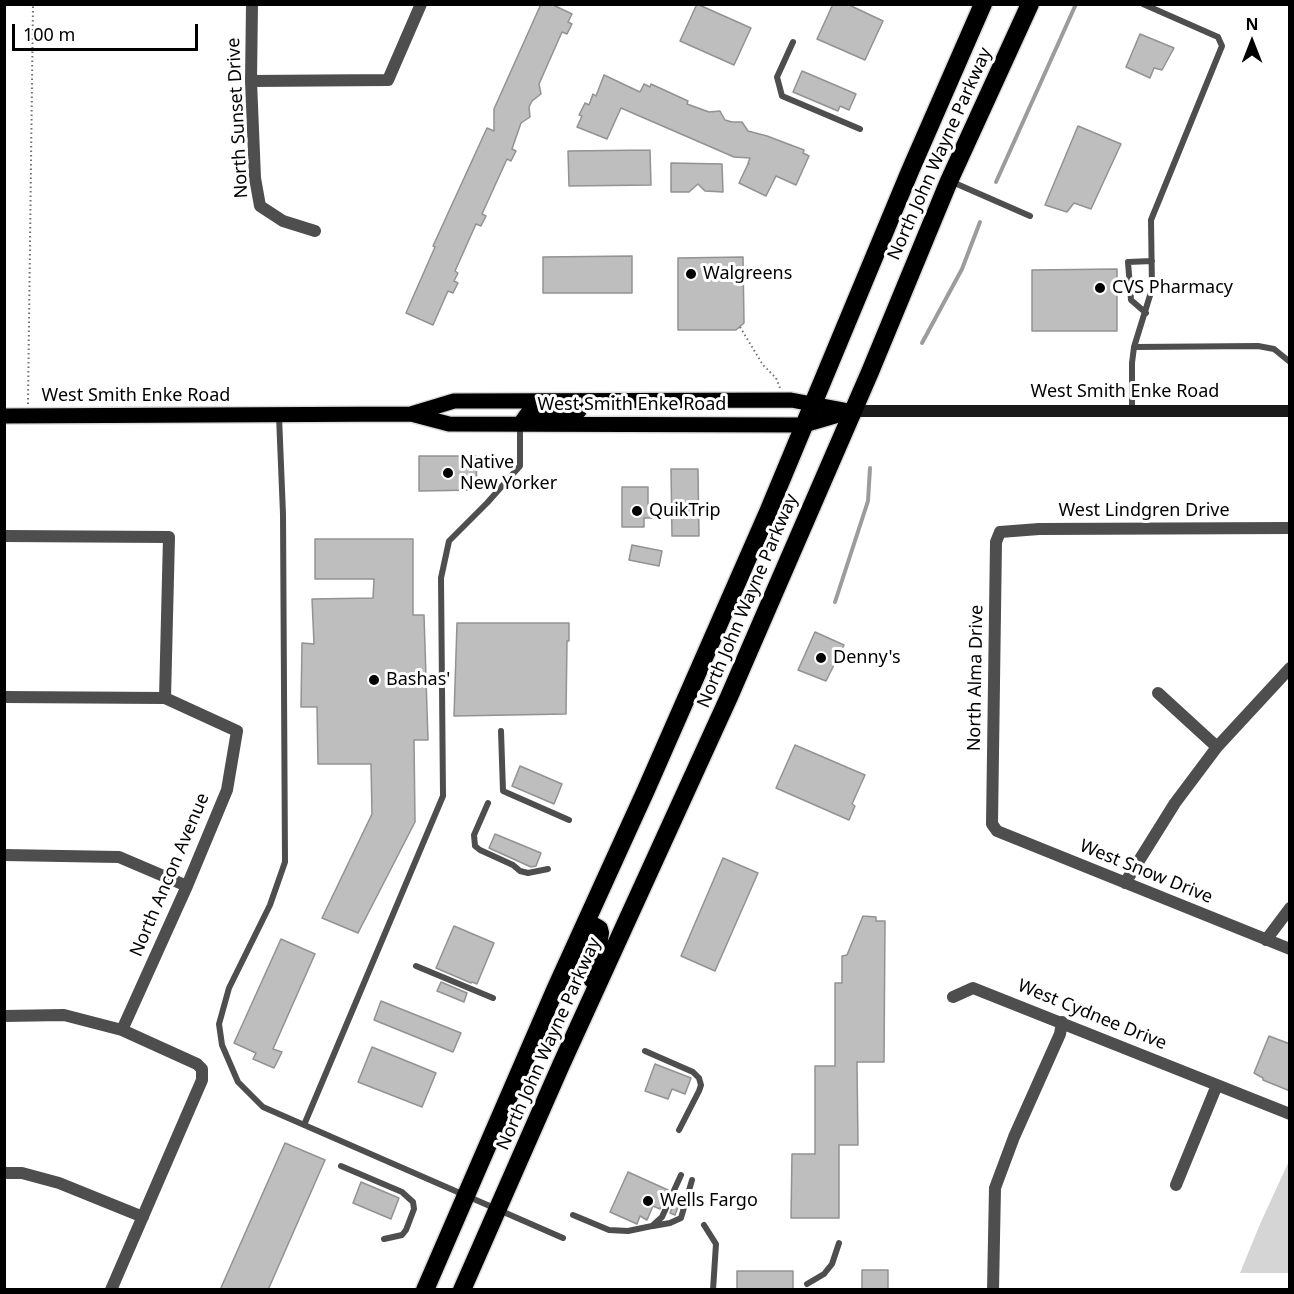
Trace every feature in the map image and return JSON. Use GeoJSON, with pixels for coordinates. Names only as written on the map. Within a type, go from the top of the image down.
{"type":"FeatureCollection","features":[{"type":"Feature","properties":{"kind":"highway"},"geometry":{"type":"LineString","coordinates":[[425,1290],[555,990],[768,512],[910,171],[983,4]]}},
{"type":"Feature","properties":{"kind":"highway","name":"North John Wayne Parkway"},"geometry":{"type":"LineString","coordinates":[[462,1290],[586,1010],[729,697],[949,181],[1030,4]]}},
{"type":"Feature","properties":{"kind":"highway"},"geometry":{"type":"LineString","coordinates":[[586,1010],[600,938],[598,929],[587,922]]}},
{"type":"Feature","properties":{"kind":"main road","name":"West Smith Enke Road"},"geometry":{"type":"LineString","coordinates":[[411,414],[454,400],[791,400],[852,411]]}},
{"type":"Feature","properties":{"kind":"main road"},"geometry":{"type":"LineString","coordinates":[[520,424],[527,414],[533,412],[602,410],[618,400]]}},
{"type":"Feature","properties":{"kind":"main road","name":"West Smith Enke Road"},"geometry":{"type":"LineString","coordinates":[[4,416],[411,414],[449,424],[804,425],[852,411]]}},
{"type":"Feature","properties":{"kind":"street","name":"North Sunset Drive"},"geometry":{"type":"LineString","coordinates":[[252,4],[251,81],[255,178],[260,206],[283,221],[315,231]]}},
{"type":"Feature","properties":{"kind":"street"},"geometry":{"type":"LineString","coordinates":[[251,81],[388,80],[421,4]]}},
{"type":"Feature","properties":{"kind":"street","name":"West Smith Enke Road"},"geometry":{"type":"LineString","coordinates":[[852,411],[1290,411]]}},
{"type":"Feature","properties":{"kind":"street","name":"West Lindgren Drive"},"geometry":{"type":"LineString","coordinates":[[1000,532],[1039,529],[1290,528]]}},
{"type":"Feature","properties":{"kind":"street","name":"North Alma Drive"},"geometry":{"type":"LineString","coordinates":[[992,824],[996,542],[1000,532]]}},
{"type":"Feature","properties":{"kind":"street"},"geometry":{"type":"LineString","coordinates":[[4,536],[169,537],[165,698],[4,697]]}},
{"type":"Feature","properties":{"kind":"street"},"geometry":{"type":"LineString","coordinates":[[1125,883],[1175,803],[1217,747],[1290,668]]}},
{"type":"Feature","properties":{"kind":"street"},"geometry":{"type":"LineString","coordinates":[[1158,693],[1217,747]]}},
{"type":"Feature","properties":{"kind":"street","name":"North Ancon Avenue"},"geometry":{"type":"LineString","coordinates":[[122,1030],[187,886],[227,790],[237,731],[165,698]]}},
{"type":"Feature","properties":{"kind":"street","name":"West Snow Drive"},"geometry":{"type":"LineString","coordinates":[[992,824],[997,831],[1290,949]]}},
{"type":"Feature","properties":{"kind":"street"},"geometry":{"type":"LineString","coordinates":[[4,855],[118,856],[187,886]]}},
{"type":"Feature","properties":{"kind":"street"},"geometry":{"type":"LineString","coordinates":[[1266,940],[1290,908]]}},
{"type":"Feature","properties":{"kind":"street","name":"West Cydnee Drive"},"geometry":{"type":"LineString","coordinates":[[953,997],[974,988],[1290,1114]]}},
{"type":"Feature","properties":{"kind":"street"},"geometry":{"type":"LineString","coordinates":[[4,1016],[64,1015],[122,1030],[197,1064],[202,1069],[202,1080],[111,1290]]}},
{"type":"Feature","properties":{"kind":"street"},"geometry":{"type":"LineString","coordinates":[[993,1290],[995,1188],[1014,1137],[1060,1034],[1062,1022]]}},
{"type":"Feature","properties":{"kind":"street"},"geometry":{"type":"LineString","coordinates":[[1176,1185],[1217,1085]]}},
{"type":"Feature","properties":{"kind":"street"},"geometry":{"type":"LineString","coordinates":[[4,1173],[22,1173],[59,1183],[143,1217]]}},
{"type":"Feature","properties":{"kind":"lane"},"geometry":{"type":"LineString","coordinates":[[1132,412],[1134,347],[1152,289],[1151,220],[1222,46],[1218,37],[1143,4]]}},
{"type":"Feature","properties":{"kind":"lane"},"geometry":{"type":"LineString","coordinates":[[793,42],[777,77],[782,96],[860,129]]}},
{"type":"Feature","properties":{"kind":"lane"},"geometry":{"type":"LineString","coordinates":[[949,181],[1030,216]]}},
{"type":"Feature","properties":{"kind":"lane"},"geometry":{"type":"LineString","coordinates":[[1146,313],[1131,300],[1128,262],[1152,261]]}},
{"type":"Feature","properties":{"kind":"lane"},"geometry":{"type":"LineString","coordinates":[[1134,347],[1258,346],[1274,349],[1290,362]]}},
{"type":"Feature","properties":{"kind":"lane"},"geometry":{"type":"LineString","coordinates":[[279,416],[283,526],[285,862],[270,905],[229,988],[219,1024],[222,1046],[238,1082],[263,1107],[563,1238]]}},
{"type":"Feature","properties":{"kind":"lane"},"geometry":{"type":"LineString","coordinates":[[304,1125],[443,796],[441,578],[449,541],[520,466],[520,424]]}},
{"type":"Feature","properties":{"kind":"lane"},"geometry":{"type":"LineString","coordinates":[[501,731],[503,791],[569,820]]}},
{"type":"Feature","properties":{"kind":"lane"},"geometry":{"type":"LineString","coordinates":[[488,802],[474,835],[475,846],[520,871],[528,873],[548,869]]}},
{"type":"Feature","properties":{"kind":"lane"},"geometry":{"type":"LineString","coordinates":[[416,966],[493,998]]}},
{"type":"Feature","properties":{"kind":"lane"},"geometry":{"type":"LineString","coordinates":[[645,1051],[693,1072],[699,1078],[701,1085],[699,1091],[679,1130]]}},
{"type":"Feature","properties":{"kind":"lane"},"geometry":{"type":"LineString","coordinates":[[341,1166],[402,1192],[413,1202],[414,1209],[406,1230],[402,1234],[384,1239]]}},
{"type":"Feature","properties":{"kind":"lane"},"geometry":{"type":"LineString","coordinates":[[652,1226],[662,1217],[681,1175]]}},
{"type":"Feature","properties":{"kind":"lane"},"geometry":{"type":"LineString","coordinates":[[573,1215],[609,1230],[628,1231],[670,1223],[681,1218],[692,1180]]}},
{"type":"Feature","properties":{"kind":"lane"},"geometry":{"type":"LineString","coordinates":[[704,1225],[716,1244],[712,1290]]}},
{"type":"Feature","properties":{"kind":"lane"},"geometry":{"type":"LineString","coordinates":[[807,1284],[824,1274],[832,1264],[839,1243]]}},
{"type":"Feature","properties":{"kind":"path"},"geometry":{"type":"LineString","coordinates":[[28,416],[33,4]]}},
{"type":"Feature","properties":{"kind":"path"},"geometry":{"type":"LineString","coordinates":[[740,327],[755,348],[763,365],[776,378],[781,390],[786,389]]}},
{"type":"Feature","properties":{"kind":"shaded area"},"geometry":{"type":"Polygon","coordinates":[[[1289,1161],[1289,1273],[1240,1273],[1260,1224],[1289,1161]]]}},
{"type":"Feature","properties":{"kind":"building"},"geometry":{"type":"Polygon","coordinates":[[[541,4],[551,4],[572,14],[568,22],[572,24],[567,34],[562,32],[539,84],[541,94],[532,101],[529,107],[530,117],[521,123],[512,149],[516,151],[511,161],[507,159],[482,214],[486,216],[481,226],[476,224],[455,271],[458,273],[454,281],[458,283],[453,293],[448,291],[433,325],[406,313],[435,247],[433,246],[487,128],[494,131],[494,109],[541,4]]]}},
{"type":"Feature","properties":{"kind":"building"},"geometry":{"type":"Polygon","coordinates":[[[697,4],[751,28],[734,65],[680,41],[697,4]]]}},
{"type":"Feature","properties":{"kind":"building"},"geometry":{"type":"Polygon","coordinates":[[[833,4],[847,4],[883,21],[865,60],[817,39],[833,4]]]}},
{"type":"Feature","properties":{"kind":"building"},"geometry":{"type":"Polygon","coordinates":[[[1140,34],[1174,48],[1162,70],[1154,68],[1150,78],[1126,67],[1140,34]]]}},
{"type":"Feature","properties":{"kind":"building"},"geometry":{"type":"Polygon","coordinates":[[[802,71],[856,94],[849,110],[840,106],[838,111],[793,92],[802,71]]]}},
{"type":"Feature","properties":{"kind":"building"},"geometry":{"type":"Polygon","coordinates":[[[604,75],[640,92],[644,84],[650,87],[651,84],[688,101],[687,104],[709,112],[720,111],[725,120],[742,122],[748,131],[804,150],[803,153],[809,156],[796,185],[776,176],[766,196],[739,183],[750,158],[734,157],[621,108],[607,139],[577,127],[582,116],[579,115],[585,103],[589,105],[593,94],[596,96],[604,75]]]}},
{"type":"Feature","properties":{"kind":"building"},"geometry":{"type":"Polygon","coordinates":[[[1078,126],[1121,144],[1091,209],[1074,203],[1067,212],[1045,205],[1078,126]]]}},
{"type":"Feature","properties":{"kind":"building"},"geometry":{"type":"Polygon","coordinates":[[[650,150],[651,185],[569,186],[568,151],[650,150]]]}},
{"type":"Feature","properties":{"kind":"building"},"geometry":{"type":"Polygon","coordinates":[[[671,163],[722,164],[723,192],[705,191],[698,184],[689,192],[671,192],[671,163]]]}},
{"type":"Feature","properties":{"kind":"building"},"geometry":{"type":"Polygon","coordinates":[[[632,256],[632,293],[543,293],[543,257],[632,256]]]}},
{"type":"Feature","properties":{"kind":"building","name":"Walgreens"},"geometry":{"type":"Polygon","coordinates":[[[743,257],[744,323],[736,330],[678,330],[678,258],[743,257]]]}},
{"type":"Feature","properties":{"kind":"building","name":"CVS Pharmacy"},"geometry":{"type":"Polygon","coordinates":[[[1117,269],[1117,331],[1032,331],[1032,270],[1117,269]]]}},
{"type":"Feature","properties":{"kind":"building","name":"Native New Yorker"},"geometry":{"type":"Polygon","coordinates":[[[419,456],[476,456],[477,490],[419,491],[419,456]]]}},
{"type":"Feature","properties":{"kind":"building"},"geometry":{"type":"Polygon","coordinates":[[[671,469],[698,469],[699,536],[672,536],[671,469]]]}},
{"type":"Feature","properties":{"kind":"building","name":"QuikTrip"},"geometry":{"type":"Polygon","coordinates":[[[622,487],[648,487],[648,504],[652,504],[652,518],[644,518],[644,527],[622,527],[622,487]]]}},
{"type":"Feature","properties":{"kind":"building"},"geometry":{"type":"Polygon","coordinates":[[[315,539],[413,539],[413,615],[424,615],[428,740],[414,740],[415,822],[358,933],[322,918],[372,814],[371,764],[318,764],[317,707],[301,707],[302,643],[314,644],[312,599],[373,598],[374,579],[315,579],[315,539]]]}},
{"type":"Feature","properties":{"kind":"building"},"geometry":{"type":"Polygon","coordinates":[[[632,545],[662,551],[659,566],[629,560],[632,545]]]}},
{"type":"Feature","properties":{"kind":"building"},"geometry":{"type":"Polygon","coordinates":[[[457,623],[569,623],[566,714],[454,716],[457,623]]]}},
{"type":"Feature","properties":{"kind":"building","name":"Denny's"},"geometry":{"type":"Polygon","coordinates":[[[815,632],[844,645],[826,681],[798,670],[815,632]]]}},
{"type":"Feature","properties":{"kind":"building"},"geometry":{"type":"Polygon","coordinates":[[[795,745],[865,775],[852,804],[855,806],[849,820],[776,788],[795,745]]]}},
{"type":"Feature","properties":{"kind":"building"},"geometry":{"type":"Polygon","coordinates":[[[520,766],[562,784],[554,804],[512,786],[520,766]]]}},
{"type":"Feature","properties":{"kind":"building"},"geometry":{"type":"Polygon","coordinates":[[[495,834],[541,853],[536,866],[531,867],[489,848],[495,834]]]}},
{"type":"Feature","properties":{"kind":"building"},"geometry":{"type":"Polygon","coordinates":[[[723,858],[758,873],[715,971],[681,956],[723,858]]]}},
{"type":"Feature","properties":{"kind":"building"},"geometry":{"type":"Polygon","coordinates":[[[863,916],[876,917],[876,921],[885,921],[884,1062],[857,1062],[858,1145],[839,1145],[839,1218],[791,1218],[792,1154],[815,1154],[815,1066],[835,1066],[835,983],[842,983],[842,956],[847,955],[863,916]]]}},
{"type":"Feature","properties":{"kind":"building"},"geometry":{"type":"Polygon","coordinates":[[[454,926],[494,943],[477,984],[436,968],[454,926]]]}},
{"type":"Feature","properties":{"kind":"building"},"geometry":{"type":"Polygon","coordinates":[[[281,939],[315,954],[273,1049],[282,1052],[274,1068],[253,1059],[256,1053],[234,1043],[281,939]]]}},
{"type":"Feature","properties":{"kind":"building"},"geometry":{"type":"Polygon","coordinates":[[[441,982],[467,993],[464,1002],[437,991],[441,982]]]}},
{"type":"Feature","properties":{"kind":"building"},"geometry":{"type":"Polygon","coordinates":[[[381,1001],[461,1033],[453,1052],[374,1020],[381,1001]]]}},
{"type":"Feature","properties":{"kind":"building"},"geometry":{"type":"Polygon","coordinates":[[[1269,1036],[1290,1044],[1290,1091],[1263,1080],[1254,1073],[1269,1036]]]}},
{"type":"Feature","properties":{"kind":"building"},"geometry":{"type":"Polygon","coordinates":[[[372,1047],[436,1073],[422,1107],[358,1082],[372,1047]]]}},
{"type":"Feature","properties":{"kind":"building"},"geometry":{"type":"Polygon","coordinates":[[[655,1064],[691,1078],[685,1094],[672,1089],[668,1099],[645,1091],[655,1064]]]}},
{"type":"Feature","properties":{"kind":"building"},"geometry":{"type":"Polygon","coordinates":[[[285,1143],[325,1160],[268,1290],[220,1290],[285,1143]]]}},
{"type":"Feature","properties":{"kind":"building","name":"Wells Fargo"},"geometry":{"type":"Polygon","coordinates":[[[628,1172],[668,1190],[660,1209],[653,1206],[647,1220],[640,1216],[637,1224],[610,1212],[628,1172]]]}},
{"type":"Feature","properties":{"kind":"building"},"geometry":{"type":"Polygon","coordinates":[[[361,1182],[399,1198],[391,1219],[353,1203],[361,1182]]]}},
{"type":"Feature","properties":{"kind":"building"},"geometry":{"type":"Polygon","coordinates":[[[678,1194],[682,1196],[675,1215],[670,1213],[678,1194]]]}},
{"type":"Feature","properties":{"kind":"building"},"geometry":{"type":"Polygon","coordinates":[[[862,1270],[888,1270],[888,1290],[862,1290],[862,1270]]]}},
{"type":"Feature","properties":{"kind":"building"},"geometry":{"type":"Polygon","coordinates":[[[737,1271],[793,1271],[793,1290],[737,1290],[737,1271]]]}},
{"type":"Feature","properties":{"kind":"waterway"},"geometry":{"type":"LineString","coordinates":[[996,182],[1076,4]]}},
{"type":"Feature","properties":{"kind":"waterway"},"geometry":{"type":"LineString","coordinates":[[922,343],[962,269],[980,222]]}},
{"type":"Feature","properties":{"kind":"waterway"},"geometry":{"type":"LineString","coordinates":[[835,602],[868,501],[870,468]]}},
{"type":"Feature","properties":{"kind":"place","name":"Walgreens"},"geometry":{"type":"Point","coordinates":[691,274]}},
{"type":"Feature","properties":{"kind":"place","name":"CVS Pharmacy"},"geometry":{"type":"Point","coordinates":[1100,288]}},
{"type":"Feature","properties":{"kind":"place","name":"Native New Yorker"},"geometry":{"type":"Point","coordinates":[448,473]}},
{"type":"Feature","properties":{"kind":"place","name":"QuikTrip"},"geometry":{"type":"Point","coordinates":[637,511]}},
{"type":"Feature","properties":{"kind":"place","name":"Denny's"},"geometry":{"type":"Point","coordinates":[821,658]}},
{"type":"Feature","properties":{"kind":"place","name":"Bashas'"},"geometry":{"type":"Point","coordinates":[374,680]}},
{"type":"Feature","properties":{"kind":"place","name":"Wells Fargo"},"geometry":{"type":"Point","coordinates":[648,1201]}}]}
